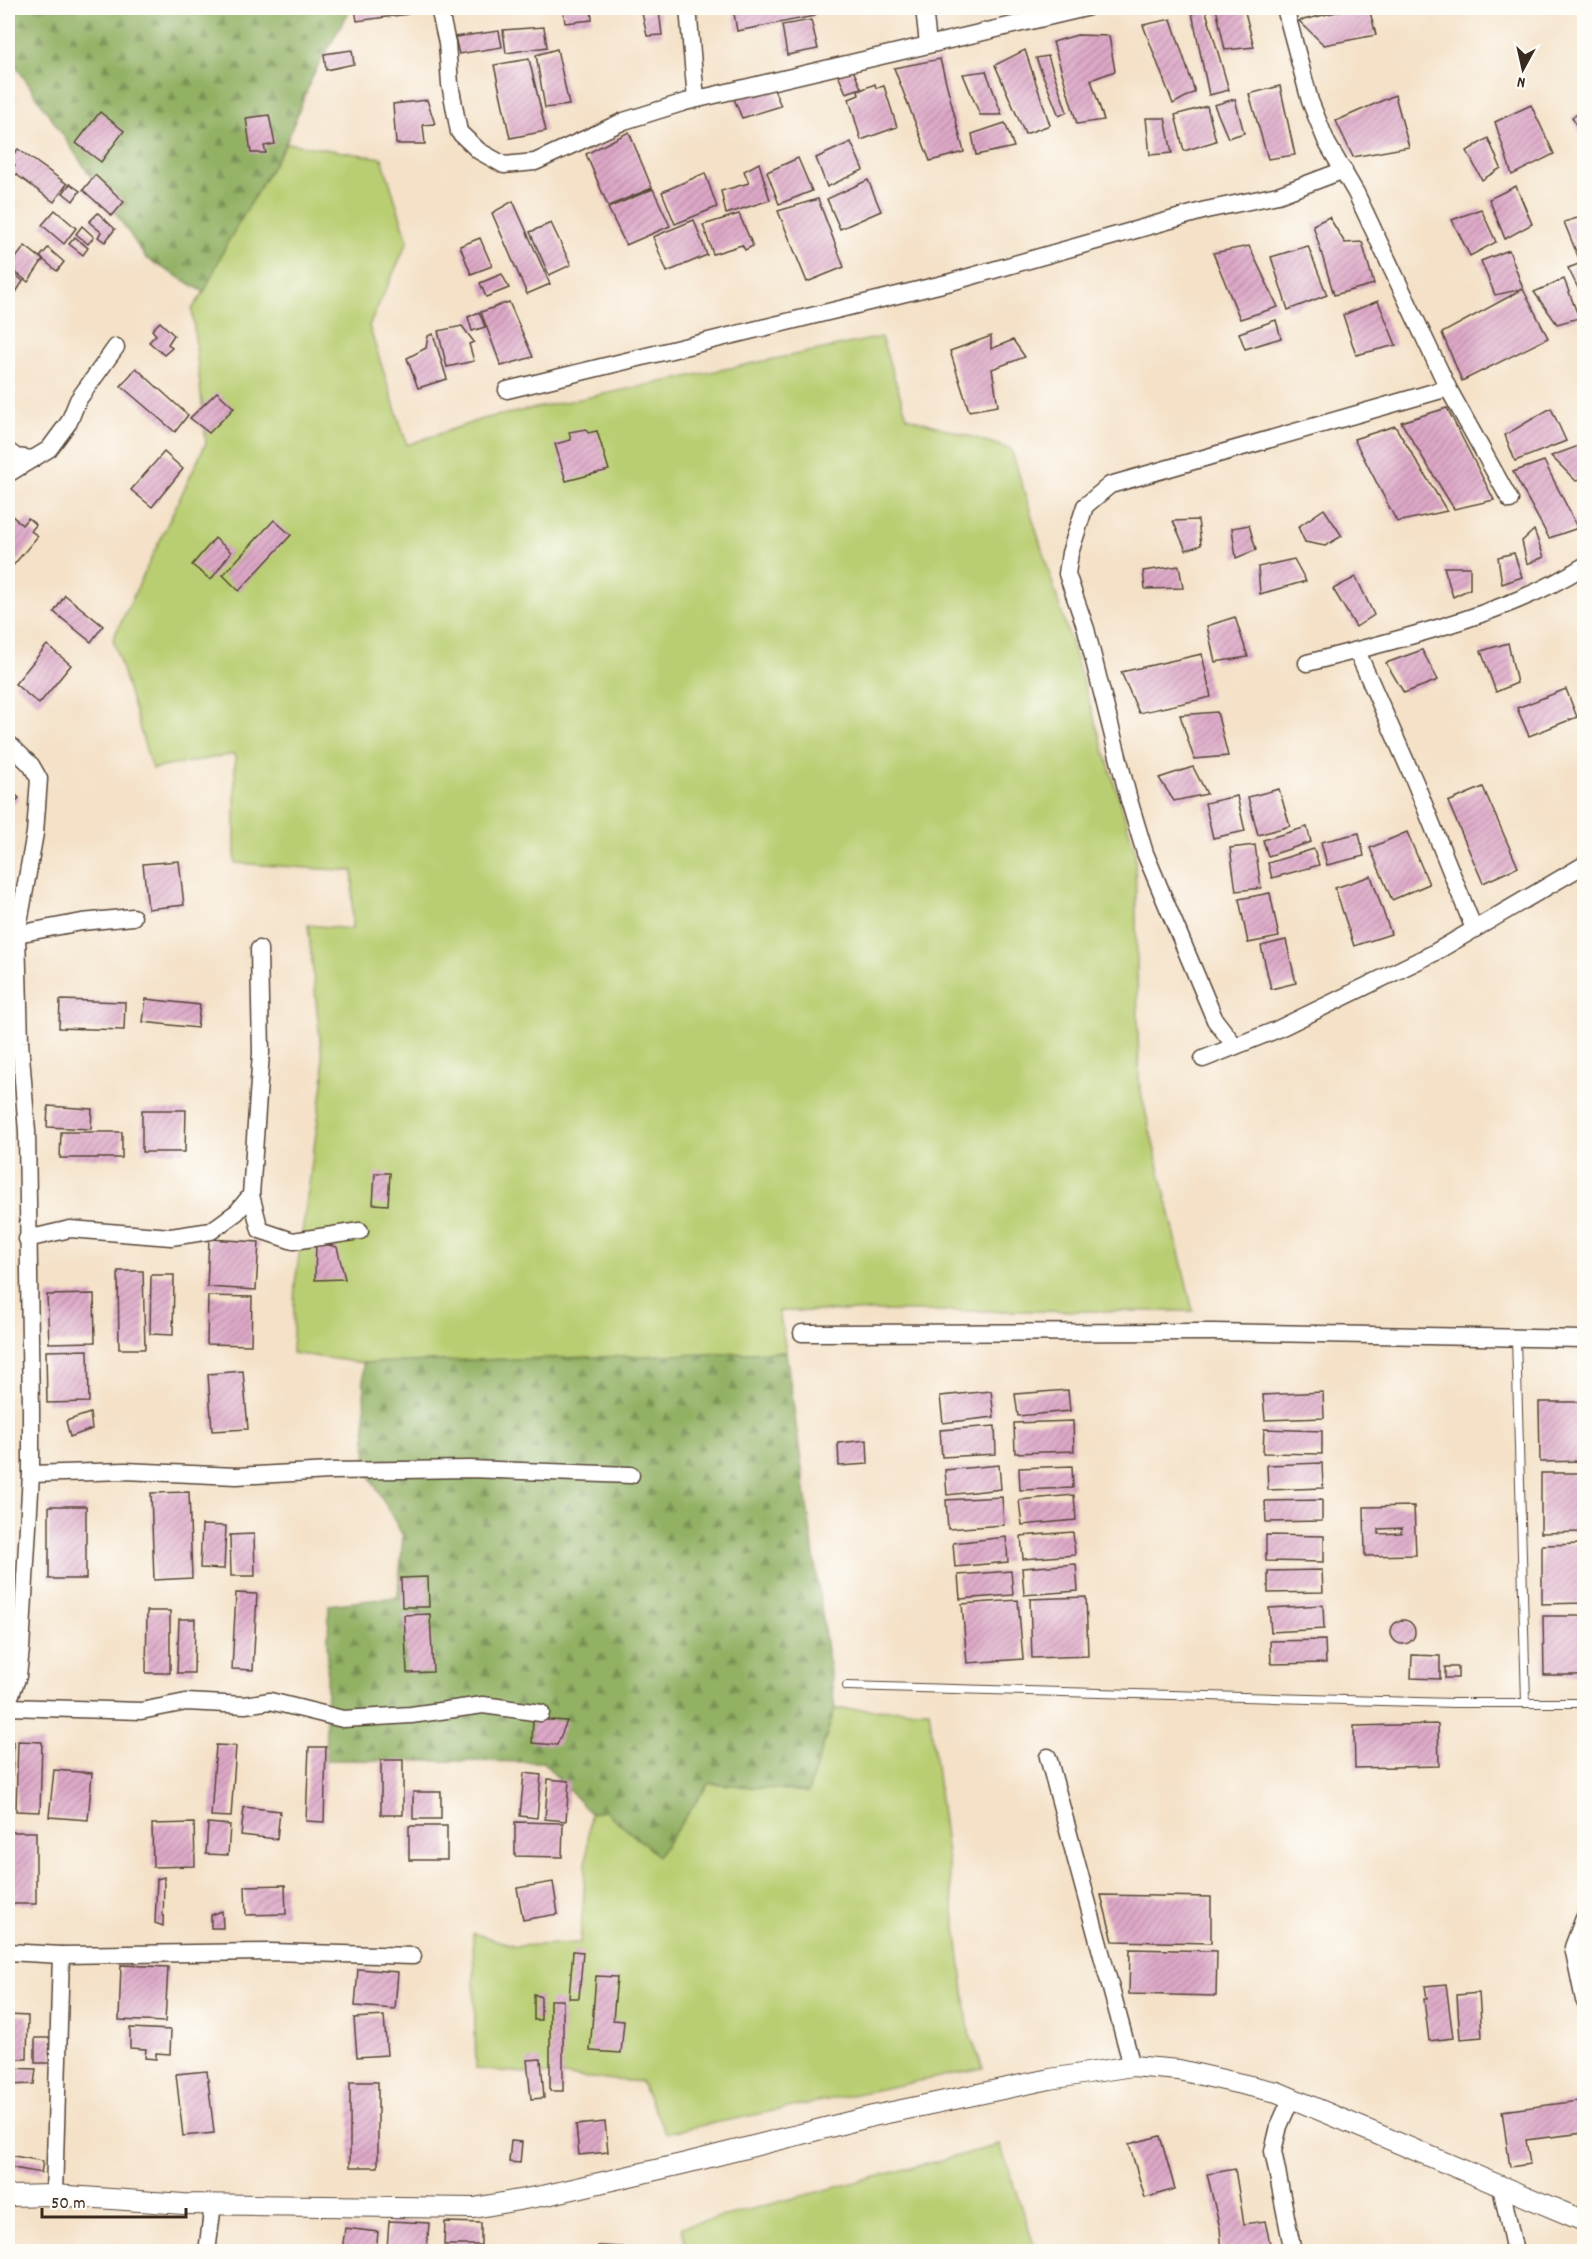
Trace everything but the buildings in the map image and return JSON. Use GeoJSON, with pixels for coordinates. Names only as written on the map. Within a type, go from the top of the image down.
{"type":"FeatureCollection","features":[{"type":"Feature","properties":{"kind":"street"},"geometry":{"type":"LineString","coordinates":[[439,8],[447,43],[450,84],[459,132],[479,151],[504,165],[535,162],[624,121],[696,99],[1086,8]]}},
{"type":"Feature","properties":{"kind":"street"},"geometry":{"type":"LineString","coordinates":[[688,8],[696,99]]}},
{"type":"Feature","properties":{"kind":"street"},"geometry":{"type":"LineString","coordinates":[[924,8],[928,44]]}},
{"type":"Feature","properties":{"kind":"street"},"geometry":{"type":"LineString","coordinates":[[1285,8],[1310,101],[1327,142],[1344,170],[1448,388],[1510,500]]}},
{"type":"Feature","properties":{"kind":"street"},"geometry":{"type":"LineString","coordinates":[[507,390],[951,282],[1206,210],[1278,195],[1344,170]]}},
{"type":"Feature","properties":{"kind":"street"},"geometry":{"type":"LineString","coordinates":[[8,474],[49,448],[69,422],[78,400],[116,347]]}},
{"type":"Feature","properties":{"kind":"street"},"geometry":{"type":"LineString","coordinates":[[1235,1046],[1215,1020],[1190,964],[1145,853],[1129,800],[1086,629],[1067,574],[1070,553],[1085,506],[1110,485],[1448,388]]}},
{"type":"Feature","properties":{"kind":"street"},"geometry":{"type":"LineString","coordinates":[[8,451],[16,457],[33,459]]}},
{"type":"Feature","properties":{"kind":"street"},"geometry":{"type":"LineString","coordinates":[[1307,663],[1357,651],[1490,610],[1566,578],[1584,566]]}},
{"type":"Feature","properties":{"kind":"street"},"geometry":{"type":"LineString","coordinates":[[1357,651],[1415,782],[1474,928]]}},
{"type":"Feature","properties":{"kind":"street"},"geometry":{"type":"LineString","coordinates":[[8,743],[31,765],[39,779],[35,833],[17,934],[20,1042],[27,1132],[31,1474],[21,1649],[18,1676],[8,1702]]}},
{"type":"Feature","properties":{"kind":"street"},"geometry":{"type":"LineString","coordinates":[[1203,1059],[1276,1030],[1432,954],[1584,864]]}},
{"type":"Feature","properties":{"kind":"street"},"geometry":{"type":"LineString","coordinates":[[17,934],[82,922],[133,917]]}},
{"type":"Feature","properties":{"kind":"street"},"geometry":{"type":"LineString","coordinates":[[259,949],[261,1053],[251,1195],[260,1230],[293,1241],[360,1231]]}},
{"type":"Feature","properties":{"kind":"street"},"geometry":{"type":"LineString","coordinates":[[27,1239],[70,1229],[171,1237],[211,1231],[237,1212],[251,1195]]}},
{"type":"Feature","properties":{"kind":"street"},"geometry":{"type":"LineString","coordinates":[[802,1333],[1213,1332],[1584,1339]]}},
{"type":"Feature","properties":{"kind":"street"},"geometry":{"type":"LineString","coordinates":[[31,1474],[125,1471],[236,1476],[330,1471],[470,1469],[631,1475]]}},
{"type":"Feature","properties":{"kind":"street"},"geometry":{"type":"LineString","coordinates":[[8,1707],[141,1711],[186,1702],[245,1705],[270,1701],[343,1719],[411,1715],[483,1705],[541,1713]]}},
{"type":"Feature","properties":{"kind":"street"},"geometry":{"type":"LineString","coordinates":[[1048,1757],[1132,2066]]}},
{"type":"Feature","properties":{"kind":"street"},"geometry":{"type":"LineString","coordinates":[[1584,1918],[1573,1947],[1584,2000]]}},
{"type":"Feature","properties":{"kind":"street"},"geometry":{"type":"LineString","coordinates":[[8,1952],[61,1955],[270,1952],[413,1956]]}},
{"type":"Feature","properties":{"kind":"street"},"geometry":{"type":"LineString","coordinates":[[54,2195],[61,1955]]}},
{"type":"Feature","properties":{"kind":"street"},"geometry":{"type":"LineString","coordinates":[[8,2196],[54,2195],[213,2204],[474,2208],[547,2195],[884,2114],[1050,2079],[1132,2066],[1179,2070],[1277,2092],[1584,2221]]}},
{"type":"Feature","properties":{"kind":"street"},"geometry":{"type":"LineString","coordinates":[[1291,2098],[1279,2126],[1274,2151],[1293,2252]]}},
{"type":"Feature","properties":{"kind":"street"},"geometry":{"type":"LineString","coordinates":[[1501,2187],[1515,2252]]}},
{"type":"Feature","properties":{"kind":"street"},"geometry":{"type":"LineString","coordinates":[[207,2252],[213,2204]]}},
{"type":"Feature","properties":{"kind":"lane"},"geometry":{"type":"LineString","coordinates":[[1516,1337],[1526,1703]]}},
{"type":"Feature","properties":{"kind":"lane"},"geometry":{"type":"LineString","coordinates":[[847,1686],[1454,1703],[1584,1703]]}},
{"type":"Feature","properties":{"kind":"green space"},"geometry":{"type":"Polygon","coordinates":[[[8,8],[351,8],[313,75],[286,143],[227,243],[204,292],[146,258],[8,54],[8,8]]]}},
{"type":"Feature","properties":{"kind":"green space"},"geometry":{"type":"Polygon","coordinates":[[[286,143],[382,158],[408,241],[369,326],[407,445],[482,419],[881,337],[907,417],[1011,449],[1135,850],[1139,1084],[1193,1311],[779,1311],[786,1352],[363,1363],[292,1353],[295,1284],[324,1076],[308,925],[352,929],[353,871],[235,863],[235,754],[152,769],[113,639],[206,443],[192,309],[204,292],[227,243],[286,143]]]}},
{"type":"Feature","properties":{"kind":"green space"},"geometry":{"type":"Polygon","coordinates":[[[786,1352],[835,1709],[808,1792],[709,1783],[658,1856],[605,1811],[590,1813],[543,1762],[325,1760],[329,1605],[398,1597],[403,1536],[367,1471],[363,1363],[786,1352]]]}},
{"type":"Feature","properties":{"kind":"green space"},"geometry":{"type":"Polygon","coordinates":[[[835,1709],[929,1710],[969,2032],[983,2068],[666,2133],[641,2082],[476,2069],[473,1933],[516,1946],[580,1943],[590,1813],[605,1811],[658,1856],[709,1783],[808,1792],[835,1709]]]}},
{"type":"Feature","properties":{"kind":"green space"},"geometry":{"type":"Polygon","coordinates":[[[1000,2145],[1036,2251],[687,2251],[682,2227],[1000,2145]]]}}]}
